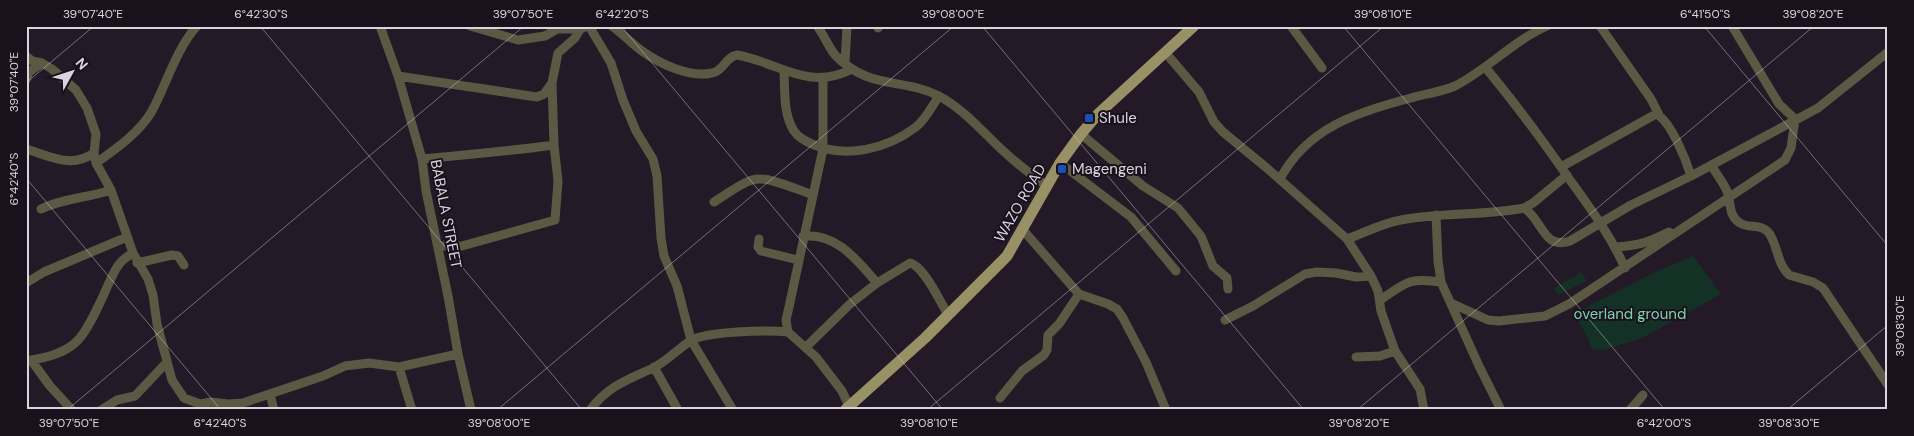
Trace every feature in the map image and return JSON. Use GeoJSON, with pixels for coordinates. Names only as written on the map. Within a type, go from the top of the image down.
{"type":"FeatureCollection","features":[{"type":"Feature","properties":{"kind":"main road","name":"WAZO ROAD"},"geometry":{"type":"LineString","coordinates":[[846,409],[948,315],[1007,256],[1060,163],[1081,134],[1098,114],[1194,26]]}},
{"type":"Feature","properties":{"kind":"street"},"geometry":{"type":"LineString","coordinates":[[96,163],[122,143],[151,112],[186,38],[197,26]]}},
{"type":"Feature","properties":{"kind":"street","name":"BABALA STREET"},"geometry":{"type":"LineString","coordinates":[[380,26],[398,76],[422,159],[426,191],[471,410]]}},
{"type":"Feature","properties":{"kind":"street"},"geometry":{"type":"LineString","coordinates":[[470,26],[518,40],[545,36],[557,29],[585,27]]}},
{"type":"Feature","properties":{"kind":"street"},"geometry":{"type":"LineString","coordinates":[[612,26],[641,51],[678,69],[698,74],[720,70],[729,58],[737,55],[752,58],[784,71],[806,77],[824,78],[838,75],[848,66],[847,26]]}},
{"type":"Feature","properties":{"kind":"street"},"geometry":{"type":"LineString","coordinates":[[817,26],[830,48],[848,66],[864,76],[880,82],[919,89],[939,96],[970,119],[1023,169],[1047,186]]}},
{"type":"Feature","properties":{"kind":"street"},"geometry":{"type":"LineString","coordinates":[[1291,26],[1322,68]]}},
{"type":"Feature","properties":{"kind":"street"},"geometry":{"type":"LineString","coordinates":[[1280,179],[1288,163],[1306,144],[1326,128],[1366,111],[1451,87],[1473,76],[1532,33],[1547,26]]}},
{"type":"Feature","properties":{"kind":"street"},"geometry":{"type":"LineString","coordinates":[[1600,26],[1652,99],[1659,115],[1682,151],[1691,176]]}},
{"type":"Feature","properties":{"kind":"street"},"geometry":{"type":"LineString","coordinates":[[1732,26],[1779,104],[1795,119]]}},
{"type":"Feature","properties":{"kind":"street"},"geometry":{"type":"LineString","coordinates":[[438,246],[462,246],[555,220],[558,181],[554,144],[552,82],[558,54],[585,27]]}},
{"type":"Feature","properties":{"kind":"street"},"geometry":{"type":"LineString","coordinates":[[585,27],[611,63],[623,100],[636,131],[653,159],[657,176],[664,256],[677,286],[691,340],[733,410]]}},
{"type":"Feature","properties":{"kind":"street"},"geometry":{"type":"LineString","coordinates":[[1165,52],[1194,86],[1214,122],[1223,132],[1280,179],[1347,239],[1371,276],[1380,300],[1394,351],[1420,389],[1424,410]]}},
{"type":"Feature","properties":{"kind":"street"},"geometry":{"type":"LineString","coordinates":[[1524,208],[1534,216],[1552,241],[1560,244],[1589,231],[1600,222],[1631,205],[1691,176],[1826,103],[1888,52]]}},
{"type":"Feature","properties":{"kind":"street"},"geometry":{"type":"LineString","coordinates":[[26,56],[32,61],[42,63],[52,69],[76,90],[87,108],[96,134],[94,153],[96,163],[111,190],[137,263],[148,279],[153,295],[157,324],[172,380],[184,398],[200,404],[211,402],[218,406],[242,403],[356,364],[369,363],[399,367],[458,354]]}},
{"type":"Feature","properties":{"kind":"street"},"geometry":{"type":"LineString","coordinates":[[26,80],[29,72],[42,63]]}},
{"type":"Feature","properties":{"kind":"street"},"geometry":{"type":"LineString","coordinates":[[1485,67],[1515,103],[1600,222],[1616,247],[1624,268]]}},
{"type":"Feature","properties":{"kind":"street"},"geometry":{"type":"LineString","coordinates":[[784,71],[788,120],[794,132],[804,140],[823,149],[849,152],[864,150],[901,136],[918,126],[939,96]]}},
{"type":"Feature","properties":{"kind":"street"},"geometry":{"type":"LineString","coordinates":[[398,76],[537,97],[544,94],[552,82]]}},
{"type":"Feature","properties":{"kind":"street"},"geometry":{"type":"LineString","coordinates":[[788,332],[786,320],[823,149],[824,78]]}},
{"type":"Feature","properties":{"kind":"street"},"geometry":{"type":"LineString","coordinates":[[1561,166],[1654,115],[1659,115]]}},
{"type":"Feature","properties":{"kind":"street"},"geometry":{"type":"LineString","coordinates":[[1451,303],[1488,320],[1499,322],[1545,316],[1569,304],[1730,198],[1786,158],[1792,148],[1795,119]]}},
{"type":"Feature","properties":{"kind":"street"},"geometry":{"type":"LineString","coordinates":[[1081,134],[1136,180],[1172,203],[1184,214],[1202,236],[1211,262],[1227,278],[1228,289]]}},
{"type":"Feature","properties":{"kind":"street"},"geometry":{"type":"LineString","coordinates":[[422,159],[502,152],[554,144]]}},
{"type":"Feature","properties":{"kind":"street"},"geometry":{"type":"LineString","coordinates":[[26,149],[52,158],[72,162],[86,159],[94,153]]}},
{"type":"Feature","properties":{"kind":"street"},"geometry":{"type":"LineString","coordinates":[[1060,163],[1131,217],[1176,271]]}},
{"type":"Feature","properties":{"kind":"street"},"geometry":{"type":"LineString","coordinates":[[1711,165],[1726,188],[1730,198],[1732,215],[1740,223],[1759,227],[1770,234],[1786,273],[1792,278],[1813,282],[1823,288],[1888,385]]}},
{"type":"Feature","properties":{"kind":"street"},"geometry":{"type":"LineString","coordinates":[[1347,239],[1400,220],[1455,213],[1491,214],[1524,208],[1533,203],[1567,175]]}},
{"type":"Feature","properties":{"kind":"street"},"geometry":{"type":"LineString","coordinates":[[714,202],[748,182],[757,179],[770,181],[813,195]]}},
{"type":"Feature","properties":{"kind":"street"},"geometry":{"type":"LineString","coordinates":[[41,209],[59,202],[92,196],[111,190]]}},
{"type":"Feature","properties":{"kind":"street"},"geometry":{"type":"LineString","coordinates":[[1436,215],[1441,282],[1501,410]]}},
{"type":"Feature","properties":{"kind":"street"},"geometry":{"type":"LineString","coordinates":[[1616,247],[1646,243],[1693,222]]}},
{"type":"Feature","properties":{"kind":"street"},"geometry":{"type":"LineString","coordinates":[[1023,230],[1079,294],[1117,309],[1146,362],[1166,410]]}},
{"type":"Feature","properties":{"kind":"street"},"geometry":{"type":"LineString","coordinates":[[803,236],[814,235],[823,237],[842,246],[877,283]]}},
{"type":"Feature","properties":{"kind":"street"},"geometry":{"type":"LineString","coordinates":[[26,283],[44,272],[127,237]]}},
{"type":"Feature","properties":{"kind":"street"},"geometry":{"type":"LineString","coordinates":[[759,239],[758,247],[761,251],[798,260]]}},
{"type":"Feature","properties":{"kind":"street"},"geometry":{"type":"LineString","coordinates":[[72,410],[29,360],[48,357],[79,339],[103,297],[115,269],[122,259],[133,253]]}},
{"type":"Feature","properties":{"kind":"street"},"geometry":{"type":"LineString","coordinates":[[137,263],[172,255],[178,256],[184,265]]}},
{"type":"Feature","properties":{"kind":"street"},"geometry":{"type":"LineString","coordinates":[[806,347],[834,318],[877,283],[905,266],[913,264],[931,286],[948,315]]}},
{"type":"Feature","properties":{"kind":"street"},"geometry":{"type":"LineString","coordinates":[[1225,320],[1254,306],[1305,274],[1317,272],[1356,277],[1371,276]]}},
{"type":"Feature","properties":{"kind":"street"},"geometry":{"type":"LineString","coordinates":[[1380,300],[1408,282],[1419,279],[1441,282]]}},
{"type":"Feature","properties":{"kind":"street"},"geometry":{"type":"LineString","coordinates":[[1000,398],[1022,372],[1044,355],[1047,350],[1048,335],[1059,324],[1079,294]]}},
{"type":"Feature","properties":{"kind":"street"},"geometry":{"type":"LineString","coordinates":[[590,410],[613,387],[666,360],[691,340],[731,332],[766,331],[788,332],[806,347],[830,375],[846,409]]}},
{"type":"Feature","properties":{"kind":"street"},"geometry":{"type":"LineString","coordinates":[[1356,357],[1380,356],[1394,351]]}},
{"type":"Feature","properties":{"kind":"street"},"geometry":{"type":"LineString","coordinates":[[100,410],[117,400],[135,396],[167,362]]}},
{"type":"Feature","properties":{"kind":"street"},"geometry":{"type":"LineString","coordinates":[[399,367],[412,410]]}},
{"type":"Feature","properties":{"kind":"street"},"geometry":{"type":"LineString","coordinates":[[654,367],[678,410]]}},
{"type":"Feature","properties":{"kind":"street"},"geometry":{"type":"LineString","coordinates":[[270,394],[274,410]]}},
{"type":"Feature","properties":{"kind":"street"},"geometry":{"type":"LineString","coordinates":[[1630,410],[1643,395]]}},
{"type":"Feature","properties":{"kind":"green space","name":"overland ground"},"geometry":{"type":"Polygon","coordinates":[[[1693,256],[1721,294],[1642,338],[1604,350],[1592,349],[1586,334],[1575,316],[1577,312],[1655,272],[1693,256]]]}},
{"type":"Feature","properties":{"kind":"green space"},"geometry":{"type":"Polygon","coordinates":[[[1582,272],[1586,281],[1558,295],[1554,288],[1582,272]]]}},
{"type":"Feature","properties":{"kind":"place","name":"Shule"},"geometry":{"type":"Point","coordinates":[1089,118]}},
{"type":"Feature","properties":{"kind":"place","name":"Magengeni"},"geometry":{"type":"Point","coordinates":[1062,169]}}]}
